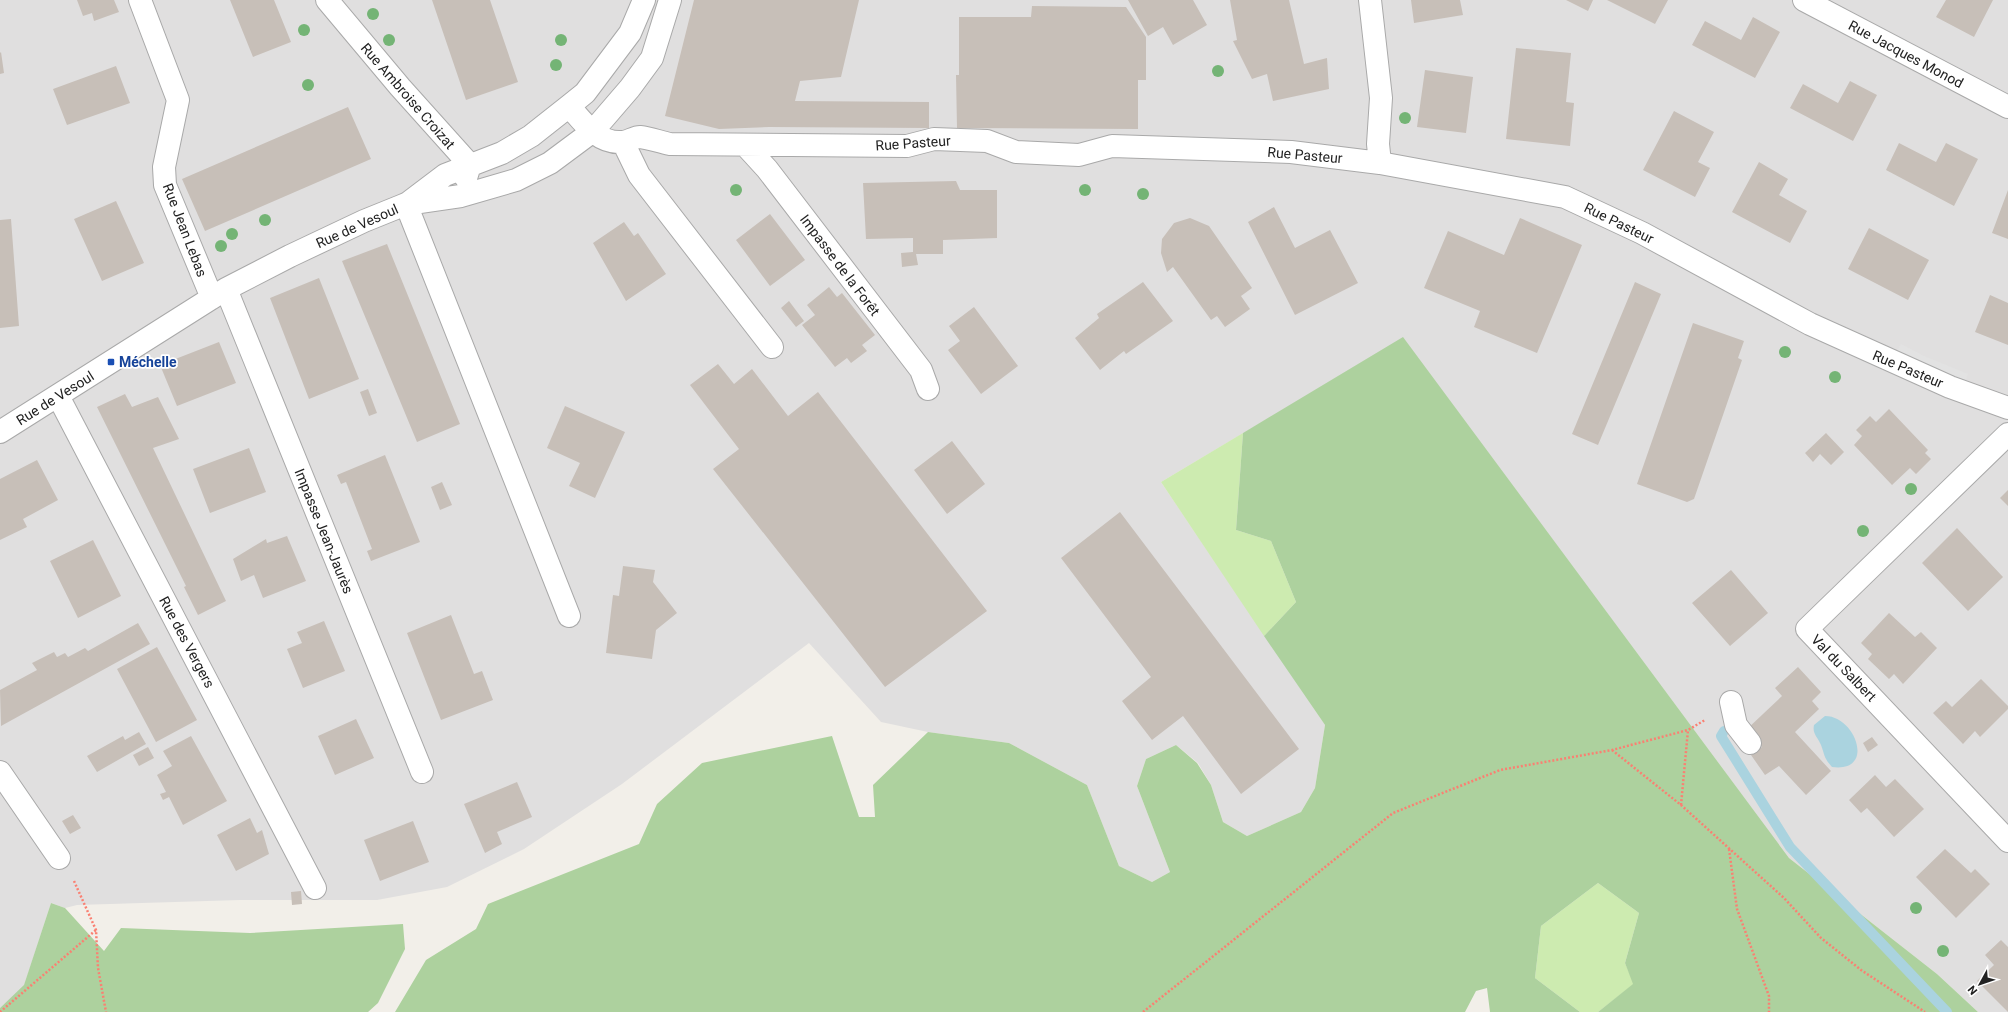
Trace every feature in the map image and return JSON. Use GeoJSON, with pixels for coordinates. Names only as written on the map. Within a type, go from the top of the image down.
{"type":"FeatureCollection","features":[{"type":"Feature","properties":{"kind":"street","name":"Rue Jean Lebas"},"geometry":{"type":"LineString","coordinates":[[140,0],[178,100],[164,167],[165,185],[219,294]]}},
{"type":"Feature","properties":{"kind":"street","name":"Rue Ambroise Croizat"},"geometry":{"type":"LineString","coordinates":[[327,0],[395,81],[470,165]]}},
{"type":"Feature","properties":{"kind":"street"},"geometry":{"type":"LineString","coordinates":[[569,616],[406,204],[445,176],[502,153],[531,136],[585,93],[630,33],[644,0]]}},
{"type":"Feature","properties":{"kind":"street","name":"Rue de Vesoul"},"geometry":{"type":"LineString","coordinates":[[0,432],[219,294],[290,256],[364,221],[406,204],[461,196],[516,180],[536,172],[592,131],[630,88],[652,58],[670,0]]}},
{"type":"Feature","properties":{"kind":"street"},"geometry":{"type":"LineString","coordinates":[[1370,0],[1381,98],[1378,144],[1380,163]]}},
{"type":"Feature","properties":{"kind":"street","name":"Rue Jacques Monod"},"geometry":{"type":"LineString","coordinates":[[1804,0],[2008,107]]}},
{"type":"Feature","properties":{"kind":"street","name":"Rue Pasteur"},"geometry":{"type":"LineString","coordinates":[[569,106],[592,131],[605,140],[623,142],[638,137],[670,144],[746,146],[907,146],[934,139],[987,141],[1016,152],[1079,155],[1112,146],[1298,153],[1380,163],[1565,197],[1642,233],[1817,327],[1950,387],[2008,408]]}},
{"type":"Feature","properties":{"kind":"street"},"geometry":{"type":"LineString","coordinates":[[623,142],[640,175],[772,347]]}},
{"type":"Feature","properties":{"kind":"street","name":"Impasse de la Forêt"},"geometry":{"type":"LineString","coordinates":[[746,146],[767,169],[921,370],[928,389]]}},
{"type":"Feature","properties":{"kind":"street"},"geometry":{"type":"LineString","coordinates":[[461,196],[470,165]]}},
{"type":"Feature","properties":{"kind":"street","name":"Impasse Jean-Jaurès"},"geometry":{"type":"LineString","coordinates":[[219,294],[422,772]]}},
{"type":"Feature","properties":{"kind":"street","name":"Rue des Vergers"},"geometry":{"type":"LineString","coordinates":[[58,396],[315,888]]}},
{"type":"Feature","properties":{"kind":"street","name":"Val du Salbert"},"geometry":{"type":"LineString","coordinates":[[2008,434],[1807,629],[2008,841]]}},
{"type":"Feature","properties":{"kind":"street"},"geometry":{"type":"LineString","coordinates":[[1731,702],[1736,725],[1750,743]]}},
{"type":"Feature","properties":{"kind":"street"},"geometry":{"type":"LineString","coordinates":[[0,772],[59,858]]}},
{"type":"Feature","properties":{"kind":"path"},"geometry":{"type":"LineString","coordinates":[[1143,1012],[1393,813],[1500,770],[1612,750],[1688,730],[1707,719]]}},
{"type":"Feature","properties":{"kind":"path"},"geometry":{"type":"LineString","coordinates":[[1681,805],[1688,730]]}},
{"type":"Feature","properties":{"kind":"path"},"geometry":{"type":"LineString","coordinates":[[1612,750],[1681,805],[1784,898],[1821,938],[1861,970],[1925,1012]]}},
{"type":"Feature","properties":{"kind":"path"},"geometry":{"type":"LineString","coordinates":[[1729,849],[1737,909],[1769,996],[1769,1012]]}},
{"type":"Feature","properties":{"kind":"path"},"geometry":{"type":"LineString","coordinates":[[59,858],[78,886],[96,930],[98,968],[106,1012]]}},
{"type":"Feature","properties":{"kind":"path"},"geometry":{"type":"LineString","coordinates":[[0,1012],[96,930]]}},
{"type":"Feature","properties":{"kind":"shaded area"},"geometry":{"type":"Polygon","coordinates":[[[0,0],[2008,0],[2008,1012],[1978,1012],[1937,974],[1789,858],[1403,338],[1161,482],[1325,725],[1315,788],[1301,812],[1247,836],[1223,822],[1211,785],[1198,763],[1176,745],[1146,759],[1137,786],[1170,872],[1152,882],[1119,866],[1087,785],[1009,743],[928,732],[881,722],[809,643],[622,784],[524,849],[447,887],[377,900],[240,900],[77,905],[65,908],[51,903],[24,986],[0,1008],[0,0]]]}},
{"type":"Feature","properties":{"kind":"shaded area"},"geometry":{"type":"Polygon","coordinates":[[[1901,344],[1924,356],[1968,374],[1965,382],[1896,352],[1901,344]]]}},
{"type":"Feature","properties":{"kind":"green space"},"geometry":{"type":"Polygon","coordinates":[[[1403,337],[1789,858],[1937,974],[1978,1012],[1598,1012],[1633,984],[1625,963],[1639,913],[1598,883],[1541,926],[1535,978],[1580,1012],[1490,1012],[1487,988],[1476,991],[1465,1012],[395,1012],[426,960],[476,929],[488,904],[639,844],[657,804],[702,763],[832,736],[859,817],[875,817],[873,785],[928,732],[1009,743],[1087,785],[1119,866],[1152,882],[1170,872],[1137,786],[1146,759],[1176,745],[1197,763],[1211,785],[1223,822],[1247,836],[1301,812],[1315,788],[1325,725],[1264,636],[1296,602],[1271,541],[1236,530],[1243,433],[1403,337]]]}},
{"type":"Feature","properties":{"kind":"green space"},"geometry":{"type":"Polygon","coordinates":[[[1243,433],[1236,530],[1271,541],[1296,602],[1264,636],[1161,482],[1243,433]]]}},
{"type":"Feature","properties":{"kind":"green space"},"geometry":{"type":"Polygon","coordinates":[[[1598,883],[1639,913],[1625,963],[1634,984],[1598,1012],[1580,1012],[1535,978],[1541,926],[1598,883]]]}},
{"type":"Feature","properties":{"kind":"green space"},"geometry":{"type":"Polygon","coordinates":[[[51,903],[65,908],[104,951],[121,928],[250,933],[403,924],[405,949],[378,1003],[368,1012],[0,1012],[0,1008],[24,985],[51,903]]]}},
{"type":"Feature","properties":{"kind":"water"},"geometry":{"type":"Polygon","coordinates":[[[1825,716],[1836,718],[1845,725],[1857,744],[1857,754],[1854,762],[1846,767],[1832,767],[1826,759],[1815,733],[1814,725],[1825,716]]]}},
{"type":"Feature","properties":{"kind":"building"},"geometry":{"type":"Polygon","coordinates":[[[77,0],[114,0],[119,12],[94,21],[92,13],[83,16],[77,0]]]}},
{"type":"Feature","properties":{"kind":"building"},"geometry":{"type":"Polygon","coordinates":[[[230,0],[274,0],[291,42],[253,57],[230,0]]]}},
{"type":"Feature","properties":{"kind":"building"},"geometry":{"type":"Polygon","coordinates":[[[432,0],[490,0],[518,82],[466,100],[432,0]]]}},
{"type":"Feature","properties":{"kind":"building"},"geometry":{"type":"Polygon","coordinates":[[[694,0],[859,0],[841,77],[800,81],[795,101],[929,102],[929,128],[769,127],[719,129],[665,116],[694,0]]]}},
{"type":"Feature","properties":{"kind":"building"},"geometry":{"type":"Polygon","coordinates":[[[1128,0],[1193,0],[1207,25],[1173,45],[1163,27],[1148,36],[1128,0]]]}},
{"type":"Feature","properties":{"kind":"building"},"geometry":{"type":"Polygon","coordinates":[[[1230,0],[1289,0],[1304,64],[1327,58],[1329,89],[1273,101],[1267,74],[1252,79],[1233,41],[1237,40],[1230,0]]]}},
{"type":"Feature","properties":{"kind":"building"},"geometry":{"type":"Polygon","coordinates":[[[1411,0],[1460,0],[1463,15],[1414,23],[1411,0]]]}},
{"type":"Feature","properties":{"kind":"building"},"geometry":{"type":"Polygon","coordinates":[[[1566,0],[1593,0],[1588,11],[1566,0]]]}},
{"type":"Feature","properties":{"kind":"building"},"geometry":{"type":"Polygon","coordinates":[[[1607,0],[1668,0],[1655,24],[1607,0]]]}},
{"type":"Feature","properties":{"kind":"building"},"geometry":{"type":"Polygon","coordinates":[[[1946,0],[1993,0],[1974,37],[1936,17],[1946,0]]]}},
{"type":"Feature","properties":{"kind":"building"},"geometry":{"type":"Polygon","coordinates":[[[1032,6],[1126,7],[1146,37],[1146,80],[1138,80],[1138,129],[957,128],[956,75],[959,75],[959,17],[1031,17],[1032,6]]]}},
{"type":"Feature","properties":{"kind":"building"},"geometry":{"type":"Polygon","coordinates":[[[1753,17],[1780,32],[1755,78],[1692,45],[1705,21],[1741,40],[1753,17]]]}},
{"type":"Feature","properties":{"kind":"building"},"geometry":{"type":"Polygon","coordinates":[[[1516,48],[1571,53],[1566,102],[1574,103],[1570,146],[1506,139],[1516,48]]]}},
{"type":"Feature","properties":{"kind":"building"},"geometry":{"type":"Polygon","coordinates":[[[1,52],[4,73],[0,74],[0,53],[1,52]]]}},
{"type":"Feature","properties":{"kind":"building"},"geometry":{"type":"Polygon","coordinates":[[[116,66],[130,103],[67,125],[53,89],[116,66]]]}},
{"type":"Feature","properties":{"kind":"building"},"geometry":{"type":"Polygon","coordinates":[[[1425,70],[1473,77],[1466,133],[1417,127],[1425,70]]]}},
{"type":"Feature","properties":{"kind":"building"},"geometry":{"type":"Polygon","coordinates":[[[1850,81],[1877,95],[1853,141],[1790,108],[1803,84],[1838,103],[1850,81]]]}},
{"type":"Feature","properties":{"kind":"building"},"geometry":{"type":"Polygon","coordinates":[[[348,107],[371,159],[205,231],[182,179],[348,107]]]}},
{"type":"Feature","properties":{"kind":"building"},"geometry":{"type":"Polygon","coordinates":[[[1674,111],[1714,132],[1698,162],[1710,168],[1695,197],[1643,170],[1674,111]]]}},
{"type":"Feature","properties":{"kind":"building"},"geometry":{"type":"Polygon","coordinates":[[[1899,143],[1936,162],[1946,143],[1978,159],[1954,206],[1886,170],[1899,143]]]}},
{"type":"Feature","properties":{"kind":"building"},"geometry":{"type":"Polygon","coordinates":[[[1759,162],[1788,179],[1779,195],[1807,211],[1790,243],[1732,212],[1759,162]]]}},
{"type":"Feature","properties":{"kind":"building"},"geometry":{"type":"Polygon","coordinates":[[[956,181],[960,190],[997,190],[997,238],[943,240],[943,254],[916,254],[918,265],[902,267],[901,253],[913,252],[913,238],[866,239],[863,183],[956,181]]]}},
{"type":"Feature","properties":{"kind":"building"},"geometry":{"type":"Polygon","coordinates":[[[2008,190],[2008,239],[1992,233],[2008,190]]]}},
{"type":"Feature","properties":{"kind":"building"},"geometry":{"type":"Polygon","coordinates":[[[116,201],[144,263],[102,281],[74,219],[116,201]]]}},
{"type":"Feature","properties":{"kind":"building"},"geometry":{"type":"Polygon","coordinates":[[[1274,207],[1295,248],[1330,230],[1358,283],[1295,315],[1248,222],[1274,207]]]}},
{"type":"Feature","properties":{"kind":"building"},"geometry":{"type":"Polygon","coordinates":[[[770,214],[805,260],[770,286],[736,240],[770,214]]]}},
{"type":"Feature","properties":{"kind":"building"},"geometry":{"type":"Polygon","coordinates":[[[1190,218],[1209,226],[1252,288],[1241,296],[1250,309],[1225,327],[1217,316],[1211,320],[1173,267],[1167,272],[1161,253],[1162,239],[1174,223],[1190,218]]]}},
{"type":"Feature","properties":{"kind":"building"},"geometry":{"type":"Polygon","coordinates":[[[1520,218],[1582,245],[1537,353],[1474,327],[1480,311],[1424,288],[1448,231],[1504,255],[1520,218]]]}},
{"type":"Feature","properties":{"kind":"building"},"geometry":{"type":"Polygon","coordinates":[[[11,219],[19,326],[0,328],[0,220],[11,219]]]}},
{"type":"Feature","properties":{"kind":"building"},"geometry":{"type":"Polygon","coordinates":[[[624,222],[634,236],[638,233],[666,274],[626,301],[593,243],[624,222]]]}},
{"type":"Feature","properties":{"kind":"building"},"geometry":{"type":"Polygon","coordinates":[[[1869,228],[1929,260],[1908,300],[1848,269],[1869,228]]]}},
{"type":"Feature","properties":{"kind":"building"},"geometry":{"type":"Polygon","coordinates":[[[387,244],[460,424],[417,442],[342,261],[387,244]]]}},
{"type":"Feature","properties":{"kind":"building"},"geometry":{"type":"Polygon","coordinates":[[[319,278],[359,379],[309,399],[270,298],[319,278]]]}},
{"type":"Feature","properties":{"kind":"building"},"geometry":{"type":"Polygon","coordinates":[[[1143,282],[1173,321],[1126,354],[1124,351],[1100,370],[1075,338],[1099,318],[1097,314],[1143,282]]]}},
{"type":"Feature","properties":{"kind":"building"},"geometry":{"type":"Polygon","coordinates":[[[1635,282],[1661,294],[1598,445],[1572,434],[1635,282]]]}},
{"type":"Feature","properties":{"kind":"building"},"geometry":{"type":"Polygon","coordinates":[[[829,287],[837,297],[842,293],[875,335],[862,345],[867,351],[851,363],[847,358],[835,367],[802,325],[815,315],[807,305],[829,287]]]}},
{"type":"Feature","properties":{"kind":"building"},"geometry":{"type":"Polygon","coordinates":[[[1990,295],[2008,303],[2008,345],[1975,332],[1990,295]]]}},
{"type":"Feature","properties":{"kind":"building"},"geometry":{"type":"Polygon","coordinates":[[[789,301],[804,321],[796,327],[781,308],[789,301]]]}},
{"type":"Feature","properties":{"kind":"building"},"geometry":{"type":"Polygon","coordinates":[[[974,307],[1018,366],[981,394],[948,350],[960,341],[949,326],[974,307]]]}},
{"type":"Feature","properties":{"kind":"building"},"geometry":{"type":"Polygon","coordinates":[[[1693,323],[1744,341],[1738,358],[1742,360],[1694,499],[1687,502],[1637,484],[1693,323]]]}},
{"type":"Feature","properties":{"kind":"building"},"geometry":{"type":"Polygon","coordinates":[[[219,342],[236,383],[177,406],[160,365],[219,342]]]}},
{"type":"Feature","properties":{"kind":"building"},"geometry":{"type":"Polygon","coordinates":[[[718,364],[734,384],[752,369],[788,416],[818,392],[987,611],[885,687],[713,469],[739,449],[690,385],[718,364]]]}},
{"type":"Feature","properties":{"kind":"building"},"geometry":{"type":"Polygon","coordinates":[[[368,389],[377,413],[369,416],[360,392],[368,389]]]}},
{"type":"Feature","properties":{"kind":"building"},"geometry":{"type":"Polygon","coordinates":[[[125,394],[132,407],[158,397],[179,439],[153,448],[226,601],[198,615],[184,587],[186,586],[97,407],[125,394]]]}},
{"type":"Feature","properties":{"kind":"building"},"geometry":{"type":"Polygon","coordinates":[[[565,406],[625,432],[595,498],[569,486],[580,463],[547,448],[565,406]]]}},
{"type":"Feature","properties":{"kind":"building"},"geometry":{"type":"Polygon","coordinates":[[[1889,409],[1928,450],[1925,453],[1931,459],[1916,474],[1910,468],[1892,485],[1854,445],[1862,436],[1856,430],[1870,416],[1876,422],[1889,409]]]}},
{"type":"Feature","properties":{"kind":"building"},"geometry":{"type":"Polygon","coordinates":[[[1826,433],[1844,452],[1831,465],[1820,454],[1813,462],[1805,453],[1826,433]]]}},
{"type":"Feature","properties":{"kind":"building"},"geometry":{"type":"Polygon","coordinates":[[[952,441],[985,484],[947,514],[914,470],[952,441]]]}},
{"type":"Feature","properties":{"kind":"building"},"geometry":{"type":"Polygon","coordinates":[[[249,448],[266,492],[210,513],[193,469],[249,448]]]}},
{"type":"Feature","properties":{"kind":"building"},"geometry":{"type":"Polygon","coordinates":[[[385,455],[420,542],[371,561],[367,551],[372,549],[346,482],[341,484],[337,475],[385,455]]]}},
{"type":"Feature","properties":{"kind":"building"},"geometry":{"type":"Polygon","coordinates":[[[37,460],[58,500],[23,519],[27,527],[0,540],[0,479],[37,460]]]}},
{"type":"Feature","properties":{"kind":"building"},"geometry":{"type":"Polygon","coordinates":[[[442,482],[452,505],[440,510],[431,487],[442,482]]]}},
{"type":"Feature","properties":{"kind":"building"},"geometry":{"type":"Polygon","coordinates":[[[2008,490],[2008,506],[2000,498],[2008,490]]]}},
{"type":"Feature","properties":{"kind":"building"},"geometry":{"type":"Polygon","coordinates":[[[1120,512],[1299,749],[1241,794],[1183,716],[1152,740],[1122,701],[1151,677],[1061,558],[1120,512]]]}},
{"type":"Feature","properties":{"kind":"building"},"geometry":{"type":"Polygon","coordinates":[[[1957,528],[2003,577],[1968,611],[1922,563],[1957,528]]]}},
{"type":"Feature","properties":{"kind":"building"},"geometry":{"type":"Polygon","coordinates":[[[287,536],[306,581],[263,598],[254,575],[241,581],[233,559],[266,539],[267,543],[287,536]]]}},
{"type":"Feature","properties":{"kind":"building"},"geometry":{"type":"Polygon","coordinates":[[[93,540],[121,596],[78,618],[50,561],[93,540]]]}},
{"type":"Feature","properties":{"kind":"building"},"geometry":{"type":"Polygon","coordinates":[[[623,566],[655,570],[653,582],[677,613],[656,630],[652,659],[606,653],[613,595],[619,596],[623,566]]]}},
{"type":"Feature","properties":{"kind":"building"},"geometry":{"type":"Polygon","coordinates":[[[1731,570],[1768,613],[1730,646],[1692,603],[1731,570]]]}},
{"type":"Feature","properties":{"kind":"building"},"geometry":{"type":"Polygon","coordinates":[[[1889,613],[1915,637],[1921,632],[1937,648],[1903,684],[1894,674],[1889,679],[1868,659],[1872,654],[1861,643],[1889,613]]]}},
{"type":"Feature","properties":{"kind":"building"},"geometry":{"type":"Polygon","coordinates":[[[451,615],[474,674],[482,671],[493,700],[441,720],[407,633],[451,615]]]}},
{"type":"Feature","properties":{"kind":"building"},"geometry":{"type":"Polygon","coordinates":[[[324,621],[345,671],[303,688],[287,649],[302,643],[297,632],[324,621]]]}},
{"type":"Feature","properties":{"kind":"building"},"geometry":{"type":"Polygon","coordinates":[[[138,623],[150,644],[1,726],[0,690],[37,670],[32,663],[54,652],[57,657],[65,653],[68,657],[85,648],[88,651],[138,623]]]}},
{"type":"Feature","properties":{"kind":"building"},"geometry":{"type":"Polygon","coordinates":[[[157,647],[197,720],[156,742],[117,669],[157,647]]]}},
{"type":"Feature","properties":{"kind":"building"},"geometry":{"type":"Polygon","coordinates":[[[1798,667],[1821,692],[1812,701],[1819,709],[1795,732],[1831,771],[1806,795],[1779,766],[1765,775],[1751,755],[1762,747],[1746,730],[1782,696],[1775,688],[1798,667]]]}},
{"type":"Feature","properties":{"kind":"building"},"geometry":{"type":"Polygon","coordinates":[[[1981,679],[2008,706],[2008,709],[1980,737],[1975,731],[1963,744],[1933,713],[1946,701],[1952,707],[1981,679]]]}},
{"type":"Feature","properties":{"kind":"building"},"geometry":{"type":"Polygon","coordinates":[[[356,719],[374,758],[335,775],[318,736],[356,719]]]}},
{"type":"Feature","properties":{"kind":"building"},"geometry":{"type":"Polygon","coordinates":[[[139,732],[146,744],[97,772],[87,756],[123,736],[125,740],[139,732]]]}},
{"type":"Feature","properties":{"kind":"building"},"geometry":{"type":"Polygon","coordinates":[[[191,736],[227,801],[183,825],[169,797],[163,800],[160,794],[166,792],[157,775],[172,766],[163,751],[191,736]]]}},
{"type":"Feature","properties":{"kind":"building"},"geometry":{"type":"Polygon","coordinates":[[[1872,737],[1878,745],[1868,752],[1863,743],[1872,737]]]}},
{"type":"Feature","properties":{"kind":"building"},"geometry":{"type":"Polygon","coordinates":[[[148,747],[154,758],[139,766],[133,755],[148,747]]]}},
{"type":"Feature","properties":{"kind":"building"},"geometry":{"type":"Polygon","coordinates":[[[1875,775],[1886,787],[1895,779],[1924,809],[1894,837],[1867,808],[1861,813],[1849,800],[1875,775]]]}},
{"type":"Feature","properties":{"kind":"building"},"geometry":{"type":"Polygon","coordinates":[[[517,782],[532,817],[497,832],[502,844],[485,853],[464,804],[517,782]]]}},
{"type":"Feature","properties":{"kind":"building"},"geometry":{"type":"Polygon","coordinates":[[[73,815],[81,828],[70,834],[62,821],[73,815]]]}},
{"type":"Feature","properties":{"kind":"building"},"geometry":{"type":"Polygon","coordinates":[[[250,818],[257,833],[262,830],[269,854],[236,871],[217,835],[250,818]]]}},
{"type":"Feature","properties":{"kind":"building"},"geometry":{"type":"Polygon","coordinates":[[[413,821],[429,862],[380,881],[364,840],[413,821]]]}},
{"type":"Feature","properties":{"kind":"building"},"geometry":{"type":"Polygon","coordinates":[[[1945,849],[1971,873],[1975,869],[1990,884],[1956,918],[1916,877],[1945,849]]]}},
{"type":"Feature","properties":{"kind":"building"},"geometry":{"type":"Polygon","coordinates":[[[301,891],[302,904],[292,905],[291,892],[301,891]]]}},
{"type":"Feature","properties":{"kind":"building"},"geometry":{"type":"Polygon","coordinates":[[[2001,940],[2008,947],[2008,1012],[1977,981],[1994,965],[1985,955],[2001,940]]]}},
{"type":"Feature","properties":{"kind":"waterway"},"geometry":{"type":"LineString","coordinates":[[1724,731],[1721,736],[1790,847],[1947,1012]]}},
{"type":"Feature","properties":{"kind":"place","name":"Méchelle"},"geometry":{"type":"Point","coordinates":[111,362]}}]}
